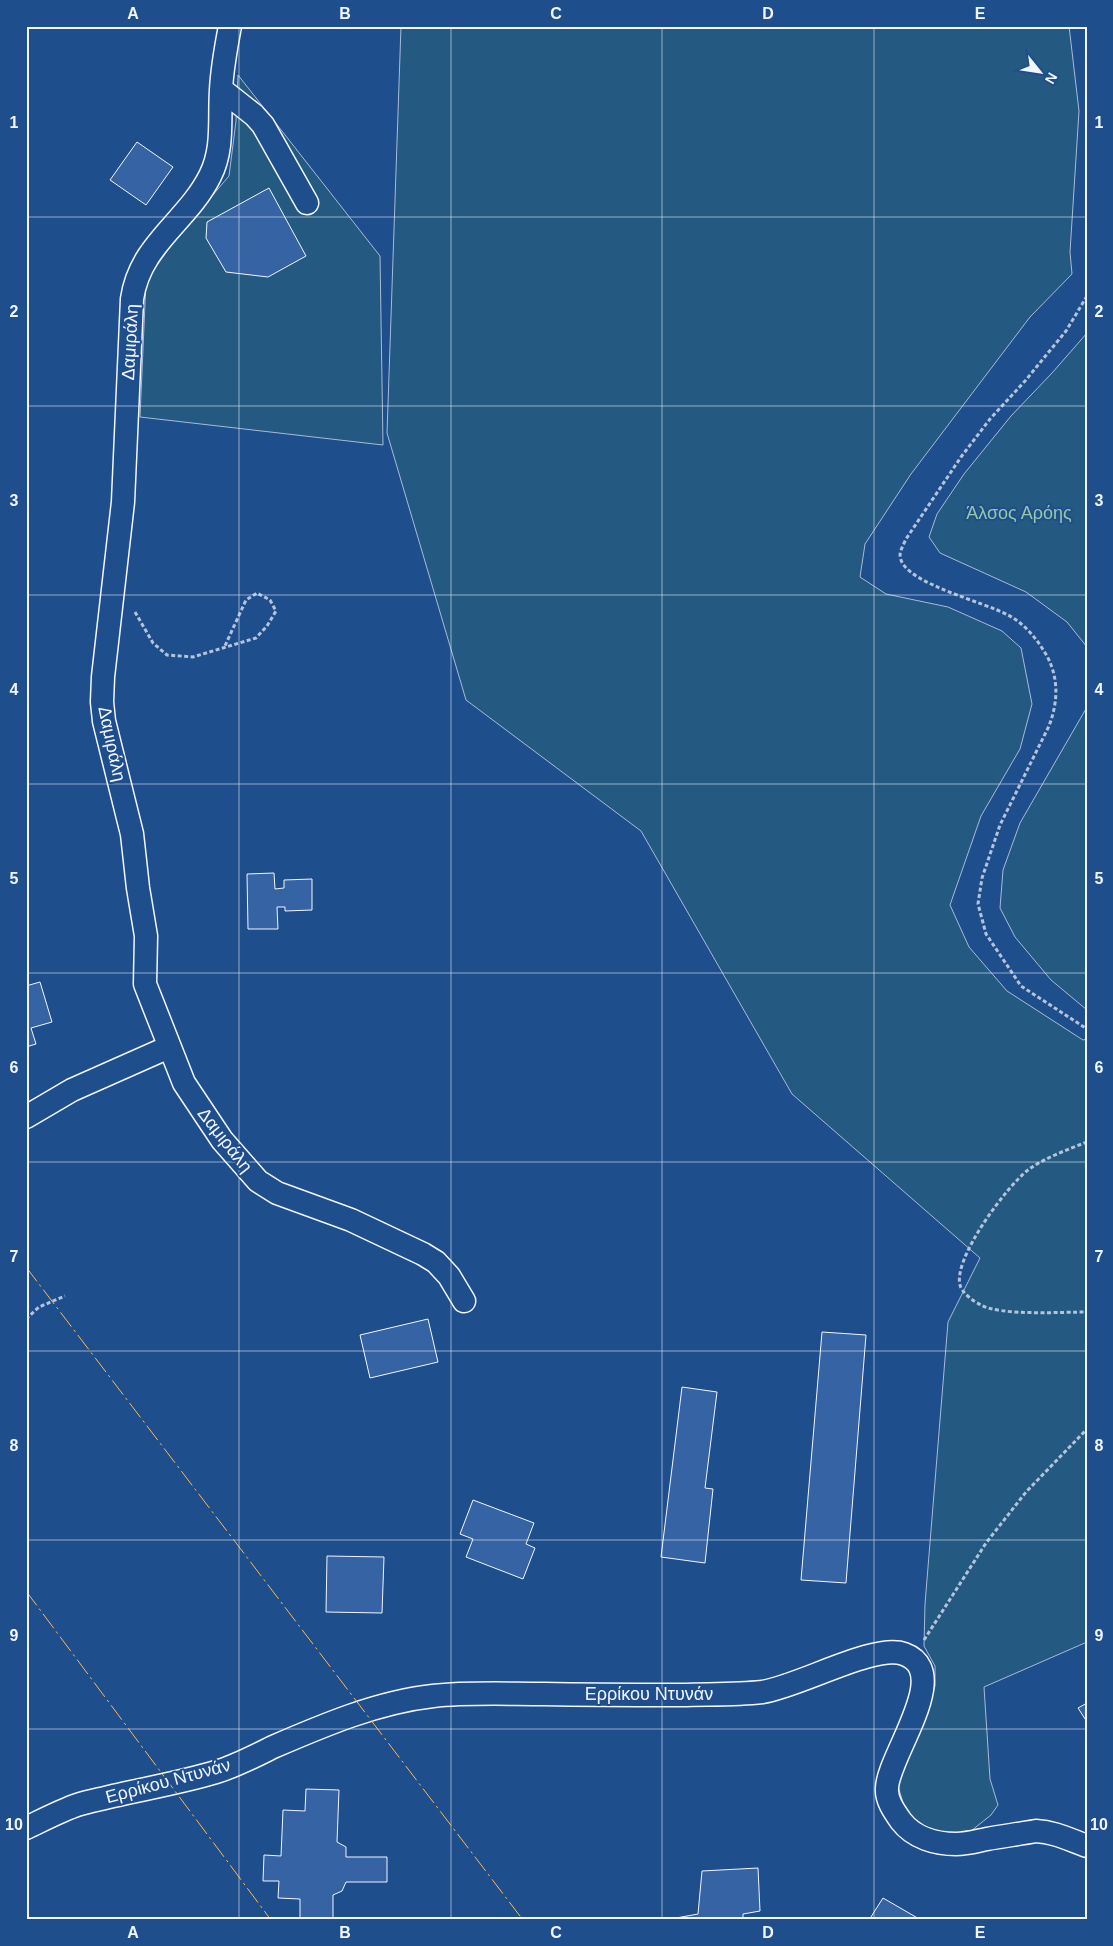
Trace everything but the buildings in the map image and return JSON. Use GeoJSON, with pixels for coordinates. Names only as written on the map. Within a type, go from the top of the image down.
{"type":"FeatureCollection","features":[{"type":"Feature","properties":{"kind":"street","name":"Δαμιράλη"},"geometry":{"type":"LineString","coordinates":[[230,26],[221,89],[220,140],[211,176],[194,201],[148,256],[133,288],[124,496],[103,678],[102,702],[104,721],[132,834],[146,936],[145,984],[184,1083],[222,1140],[258,1181],[277,1193],[351,1220],[423,1254],[436,1262],[449,1276],[464,1301]]}},
{"type":"Feature","properties":{"kind":"street"},"geometry":{"type":"LineString","coordinates":[[221,89],[254,115],[263,125],[307,203]]}},
{"type":"Feature","properties":{"kind":"street"},"geometry":{"type":"LineString","coordinates":[[26,1117],[72,1090],[169,1047]]}},
{"type":"Feature","properties":{"kind":"street","name":"Ερρίκου Ντυνάν"},"geometry":{"type":"LineString","coordinates":[[26,1828],[79,1804],[219,1771],[324,1727],[403,1700],[479,1694],[704,1694],[763,1692],[801,1681],[874,1654],[896,1651],[913,1658]]}},
{"type":"Feature","properties":{"kind":"street"},"geometry":{"type":"LineString","coordinates":[[913,1658],[918,1662],[922,1671],[921,1696],[894,1762],[886,1790],[893,1808],[905,1826],[913,1833],[925,1838],[954,1844],[1036,1831],[1058,1835],[1087,1846]]}},
{"type":"Feature","properties":{"kind":"path"},"geometry":{"type":"LineString","coordinates":[[1087,296],[1066,331],[1025,381],[990,419],[961,456],[906,539],[900,552],[901,561],[906,569],[923,582],[974,600],[1008,615],[1024,626],[1040,643],[1052,665],[1056,696],[1055,710],[1000,826],[982,878],[978,904],[986,934],[1021,986],[1087,1029]]}},
{"type":"Feature","properties":{"kind":"path"},"geometry":{"type":"LineString","coordinates":[[114,581],[136,613],[152,644],[167,656],[193,657],[224,648],[256,638],[267,626],[276,611],[270,600],[257,593],[246,600],[224,648]]}},
{"type":"Feature","properties":{"kind":"path"},"geometry":{"type":"LineString","coordinates":[[1087,1142],[1066,1150],[1028,1170],[980,1226],[959,1271],[960,1286],[969,1298],[983,1307],[1003,1311],[1087,1312]]}},
{"type":"Feature","properties":{"kind":"path"},"geometry":{"type":"LineString","coordinates":[[26,1319],[40,1307],[65,1296]]}},
{"type":"Feature","properties":{"kind":"path"},"geometry":{"type":"LineString","coordinates":[[913,1658],[986,1543],[1026,1492],[1087,1429]]}},
{"type":"Feature","properties":{"kind":"green space"},"geometry":{"type":"Polygon","coordinates":[[[401,26],[1069,26],[1079,111],[1070,252],[1072,274],[1030,317],[911,474],[865,544],[860,577],[886,594],[948,607],[1002,631],[1021,648],[1032,704],[1020,749],[981,816],[950,905],[969,947],[1007,991],[1083,1040],[1087,1039],[1087,1642],[984,1687],[990,1779],[998,1805],[991,1815],[971,1831],[961,1835],[947,1836],[920,1827],[905,1809],[898,1786],[913,1743],[929,1708],[935,1686],[935,1666],[924,1646],[925,1604],[948,1322],[980,1258],[792,1094],[641,831],[466,700],[387,433],[401,26]]]}},
{"type":"Feature","properties":{"kind":"green space"},"geometry":{"type":"Polygon","coordinates":[[[238,75],[380,256],[383,445],[140,417],[146,281],[177,237],[229,176],[236,121],[238,75]]]}},
{"type":"Feature","properties":{"kind":"green space","name":"Άλσος Αρόης"},"geometry":{"type":"Polygon","coordinates":[[[1087,333],[1087,647],[1067,622],[1026,592],[940,553],[929,537],[937,514],[964,474],[1011,416],[1087,333]]]}},
{"type":"Feature","properties":{"kind":"green space"},"geometry":{"type":"Polygon","coordinates":[[[1087,707],[1087,1010],[1051,980],[1015,937],[1000,908],[1003,870],[1020,823],[1087,707]]]}},
{"type":"Feature","properties":{"kind":"power"},"geometry":{"type":"LineString","coordinates":[[26,1267],[523,1920]]}},
{"type":"Feature","properties":{"kind":"power"},"geometry":{"type":"LineString","coordinates":[[26,1591],[271,1920]]}}]}
